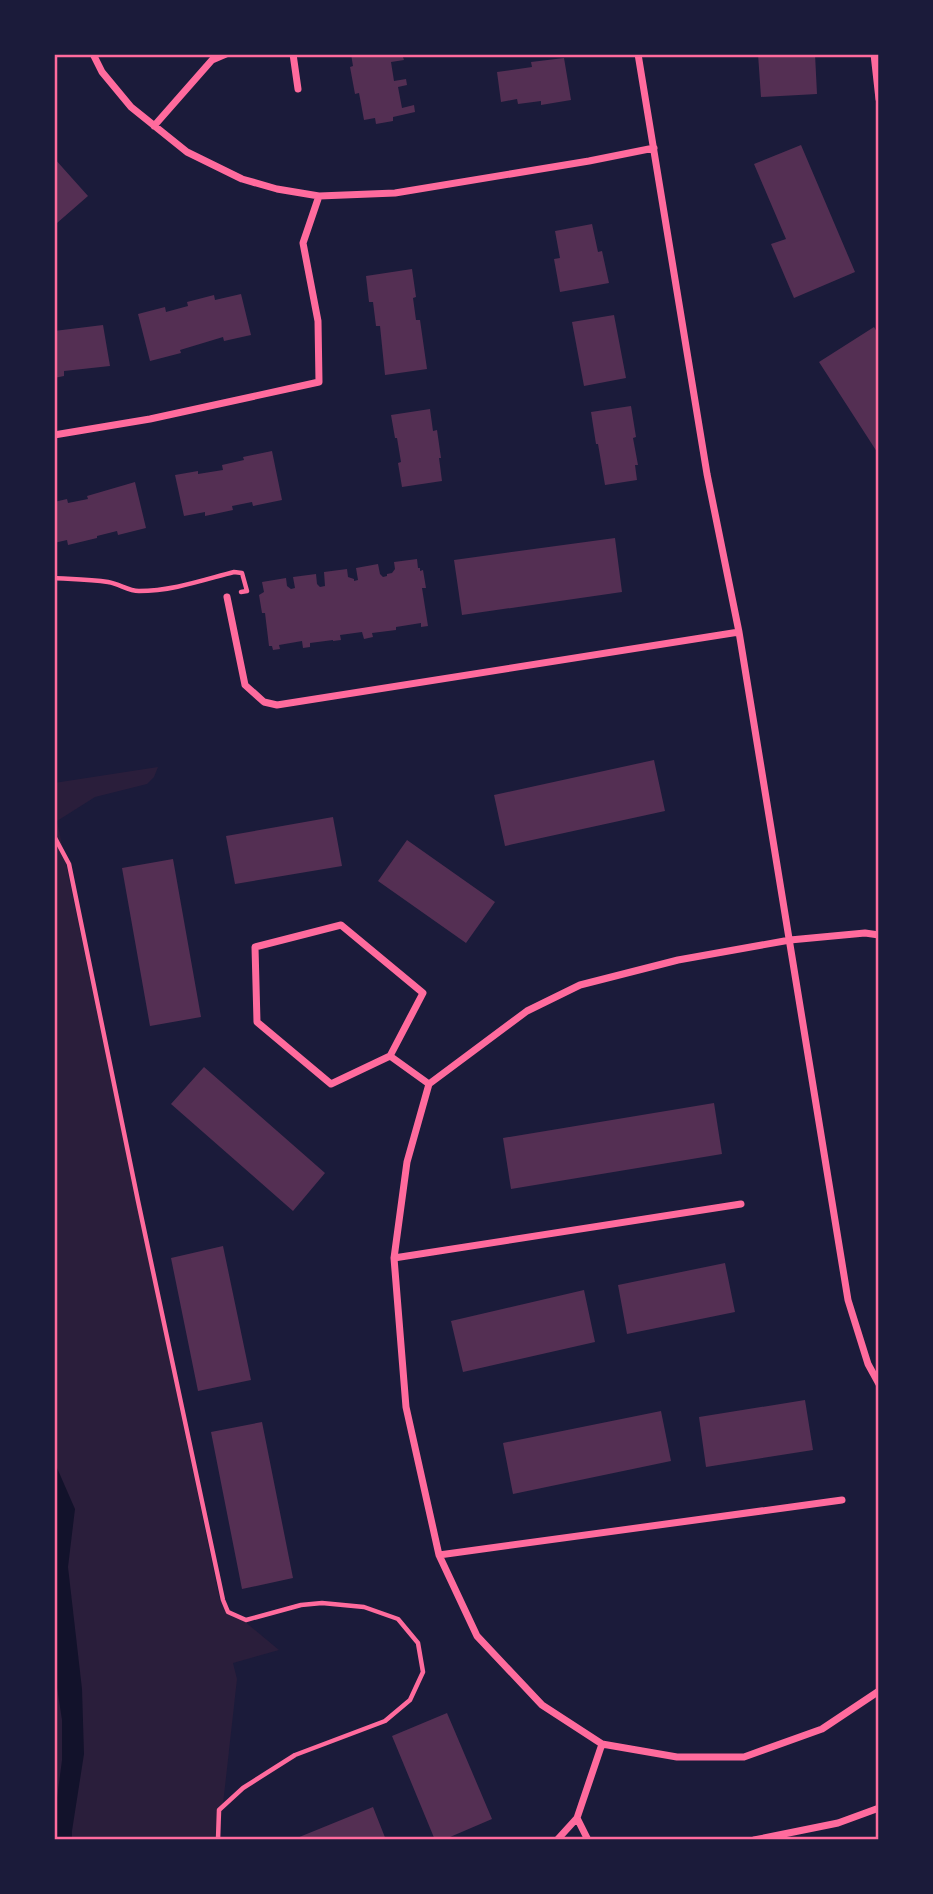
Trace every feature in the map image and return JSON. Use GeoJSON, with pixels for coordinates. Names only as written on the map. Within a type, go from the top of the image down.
{"type":"FeatureCollection","features":[{"type":"Feature","properties":{"kind":"street"},"geometry":{"type":"LineString","coordinates":[[93,54],[102,72],[131,107],[187,152],[243,179],[277,189],[318,196],[395,193],[653,148]]}},
{"type":"Feature","properties":{"kind":"street"},"geometry":{"type":"LineString","coordinates":[[154,126],[212,60],[226,54]]}},
{"type":"Feature","properties":{"kind":"street"},"geometry":{"type":"LineString","coordinates":[[293,54],[298,89]]}},
{"type":"Feature","properties":{"kind":"street"},"geometry":{"type":"LineString","coordinates":[[638,54],[707,474],[739,632],[848,1300],[868,1364],[879,1384]]}},
{"type":"Feature","properties":{"kind":"street"},"geometry":{"type":"LineString","coordinates":[[874,54],[879,99]]}},
{"type":"Feature","properties":{"kind":"street"},"geometry":{"type":"LineString","coordinates":[[54,435],[150,419],[319,382],[318,321],[303,243],[318,196]]}},
{"type":"Feature","properties":{"kind":"street"},"geometry":{"type":"LineString","coordinates":[[227,597],[245,685],[264,702],[277,705],[739,632]]}},
{"type":"Feature","properties":{"kind":"street"},"geometry":{"type":"LineString","coordinates":[[341,925],[423,993],[390,1056],[331,1084],[257,1023],[255,947],[341,925]]}},
{"type":"Feature","properties":{"kind":"street"},"geometry":{"type":"LineString","coordinates":[[879,935],[865,933],[790,940],[678,960],[580,985],[527,1011],[429,1084],[407,1162],[394,1258],[406,1407],[439,1555],[477,1636],[542,1705],[602,1744],[677,1757],[744,1757],[822,1730],[879,1691]]}},
{"type":"Feature","properties":{"kind":"street"},"geometry":{"type":"LineString","coordinates":[[390,1056],[429,1084]]}},
{"type":"Feature","properties":{"kind":"street"},"geometry":{"type":"LineString","coordinates":[[394,1258],[741,1204]]}},
{"type":"Feature","properties":{"kind":"street"},"geometry":{"type":"LineString","coordinates":[[439,1555],[842,1500]]}},
{"type":"Feature","properties":{"kind":"street"},"geometry":{"type":"LineString","coordinates":[[557,1840],[577,1818],[602,1744]]}},
{"type":"Feature","properties":{"kind":"street"},"geometry":{"type":"LineString","coordinates":[[754,1840],[838,1823],[879,1808]]}},
{"type":"Feature","properties":{"kind":"street"},"geometry":{"type":"LineString","coordinates":[[577,1818],[589,1840]]}},
{"type":"Feature","properties":{"kind":"path"},"geometry":{"type":"LineString","coordinates":[[54,578],[106,581],[138,591],[177,587],[234,572],[242,573],[247,590],[227,597]]}},
{"type":"Feature","properties":{"kind":"path"},"geometry":{"type":"LineString","coordinates":[[54,836],[69,864],[223,1600],[228,1612],[246,1620],[301,1605],[322,1603],[364,1607],[398,1619],[418,1643],[423,1672],[410,1700],[385,1721],[295,1755],[243,1788],[219,1810],[218,1840]]}},
{"type":"Feature","properties":{"kind":"shaded area"},"geometry":{"type":"Polygon","coordinates":[[[158,767],[147,784],[95,797],[57,821],[220,1601],[279,1650],[233,1663],[237,1679],[219,1840],[54,1840],[54,783],[158,767]]]}},
{"type":"Feature","properties":{"kind":"shaded area"},"geometry":{"type":"Polygon","coordinates":[[[54,1461],[75,1509],[68,1567],[82,1689],[84,1754],[72,1840],[54,1840],[62,1760],[62,1720],[54,1668],[54,1461]]]}},
{"type":"Feature","properties":{"kind":"building"},"geometry":{"type":"Polygon","coordinates":[[[351,54],[402,54],[404,60],[391,62],[394,81],[406,79],[407,85],[398,87],[402,108],[414,105],[415,112],[393,117],[393,121],[376,124],[375,118],[364,120],[359,93],[355,94],[350,67],[353,66],[351,54]]]}},
{"type":"Feature","properties":{"kind":"building"},"geometry":{"type":"Polygon","coordinates":[[[758,54],[815,54],[817,94],[761,97],[758,54]]]}},
{"type":"Feature","properties":{"kind":"building"},"geometry":{"type":"Polygon","coordinates":[[[564,58],[571,100],[541,105],[541,101],[518,104],[517,99],[501,102],[497,72],[532,67],[531,62],[564,58]]]}},
{"type":"Feature","properties":{"kind":"building"},"geometry":{"type":"Polygon","coordinates":[[[801,145],[855,272],[794,298],[771,244],[786,239],[754,164],[801,145]]]}},
{"type":"Feature","properties":{"kind":"building"},"geometry":{"type":"Polygon","coordinates":[[[54,158],[88,196],[57,223],[54,220],[54,158]]]}},
{"type":"Feature","properties":{"kind":"building"},"geometry":{"type":"Polygon","coordinates":[[[592,224],[598,252],[602,251],[609,283],[560,292],[554,259],[560,258],[555,231],[592,224]]]}},
{"type":"Feature","properties":{"kind":"building"},"geometry":{"type":"Polygon","coordinates":[[[412,269],[416,320],[420,320],[427,369],[385,375],[380,326],[376,326],[373,302],[369,302],[366,276],[412,269]]]}},
{"type":"Feature","properties":{"kind":"building"},"geometry":{"type":"Polygon","coordinates":[[[241,294],[251,335],[224,341],[223,337],[150,361],[138,314],[165,307],[166,312],[188,306],[187,302],[214,295],[215,300],[241,294]]]}},
{"type":"Feature","properties":{"kind":"building"},"geometry":{"type":"Polygon","coordinates":[[[614,315],[626,378],[584,386],[572,322],[614,315]]]}},
{"type":"Feature","properties":{"kind":"building"},"geometry":{"type":"Polygon","coordinates":[[[103,325],[110,366],[64,371],[64,376],[54,378],[54,331],[103,325]]]}},
{"type":"Feature","properties":{"kind":"building"},"geometry":{"type":"Polygon","coordinates":[[[874,327],[879,335],[879,455],[819,362],[874,327]]]}},
{"type":"Feature","properties":{"kind":"building"},"geometry":{"type":"Polygon","coordinates":[[[631,406],[636,437],[633,438],[638,465],[635,465],[637,480],[605,485],[591,412],[631,406]]]}},
{"type":"Feature","properties":{"kind":"building"},"geometry":{"type":"Polygon","coordinates":[[[430,409],[433,431],[437,430],[442,481],[402,487],[398,463],[401,462],[391,415],[430,409]]]}},
{"type":"Feature","properties":{"kind":"building"},"geometry":{"type":"Polygon","coordinates":[[[272,451],[282,500],[253,506],[252,502],[232,506],[233,510],[205,516],[205,512],[184,516],[175,475],[223,470],[222,465],[272,451]]]}},
{"type":"Feature","properties":{"kind":"building"},"geometry":{"type":"Polygon","coordinates":[[[135,482],[146,528],[118,535],[117,531],[68,545],[67,540],[54,543],[54,502],[67,499],[68,503],[88,499],[87,496],[135,482]]]}},
{"type":"Feature","properties":{"kind":"building"},"geometry":{"type":"Polygon","coordinates":[[[615,538],[622,592],[462,615],[454,560],[615,538]]]}},
{"type":"Feature","properties":{"kind":"building"},"geometry":{"type":"Polygon","coordinates":[[[417,559],[418,568],[423,570],[426,588],[422,588],[428,626],[421,627],[421,623],[396,627],[396,630],[372,633],[373,637],[364,639],[362,632],[340,635],[341,640],[310,643],[310,647],[303,648],[302,641],[279,645],[280,649],[273,650],[272,646],[269,646],[265,613],[262,613],[259,595],[264,592],[262,582],[286,578],[287,586],[291,589],[295,588],[293,577],[316,574],[320,587],[325,586],[324,572],[347,569],[348,577],[354,581],[358,580],[356,568],[378,564],[383,577],[395,569],[394,562],[417,559]]]}},
{"type":"Feature","properties":{"kind":"building"},"geometry":{"type":"Polygon","coordinates":[[[654,760],[665,811],[505,846],[494,795],[654,760]]]}},
{"type":"Feature","properties":{"kind":"building"},"geometry":{"type":"Polygon","coordinates":[[[333,817],[342,866],[235,884],[226,836],[333,817]]]}},
{"type":"Feature","properties":{"kind":"building"},"geometry":{"type":"Polygon","coordinates":[[[407,840],[495,902],[466,943],[378,881],[407,840]]]}},
{"type":"Feature","properties":{"kind":"building"},"geometry":{"type":"Polygon","coordinates":[[[173,859],[201,1017],[150,1026],[122,868],[173,859]]]}},
{"type":"Feature","properties":{"kind":"building"},"geometry":{"type":"Polygon","coordinates":[[[204,1067],[325,1173],[293,1211],[171,1104],[204,1067]]]}},
{"type":"Feature","properties":{"kind":"building"},"geometry":{"type":"Polygon","coordinates":[[[714,1103],[722,1154],[511,1189],[503,1138],[714,1103]]]}},
{"type":"Feature","properties":{"kind":"building"},"geometry":{"type":"Polygon","coordinates":[[[223,1246],[251,1380],[198,1391],[171,1258],[223,1246]]]}},
{"type":"Feature","properties":{"kind":"building"},"geometry":{"type":"Polygon","coordinates":[[[725,1263],[735,1312],[627,1334],[618,1285],[725,1263]]]}},
{"type":"Feature","properties":{"kind":"building"},"geometry":{"type":"Polygon","coordinates":[[[584,1290],[595,1342],[463,1372],[451,1321],[584,1290]]]}},
{"type":"Feature","properties":{"kind":"building"},"geometry":{"type":"Polygon","coordinates":[[[805,1400],[813,1450],[706,1467],[699,1417],[805,1400]]]}},
{"type":"Feature","properties":{"kind":"building"},"geometry":{"type":"Polygon","coordinates":[[[661,1411],[671,1461],[513,1494],[503,1443],[661,1411]]]}},
{"type":"Feature","properties":{"kind":"building"},"geometry":{"type":"Polygon","coordinates":[[[262,1422],[293,1578],[242,1589],[211,1432],[262,1422]]]}},
{"type":"Feature","properties":{"kind":"building"},"geometry":{"type":"Polygon","coordinates":[[[447,1713],[492,1819],[443,1840],[435,1840],[392,1736],[447,1713]]]}},
{"type":"Feature","properties":{"kind":"building"},"geometry":{"type":"Polygon","coordinates":[[[373,1807],[386,1840],[292,1840],[373,1807]]]}}]}
